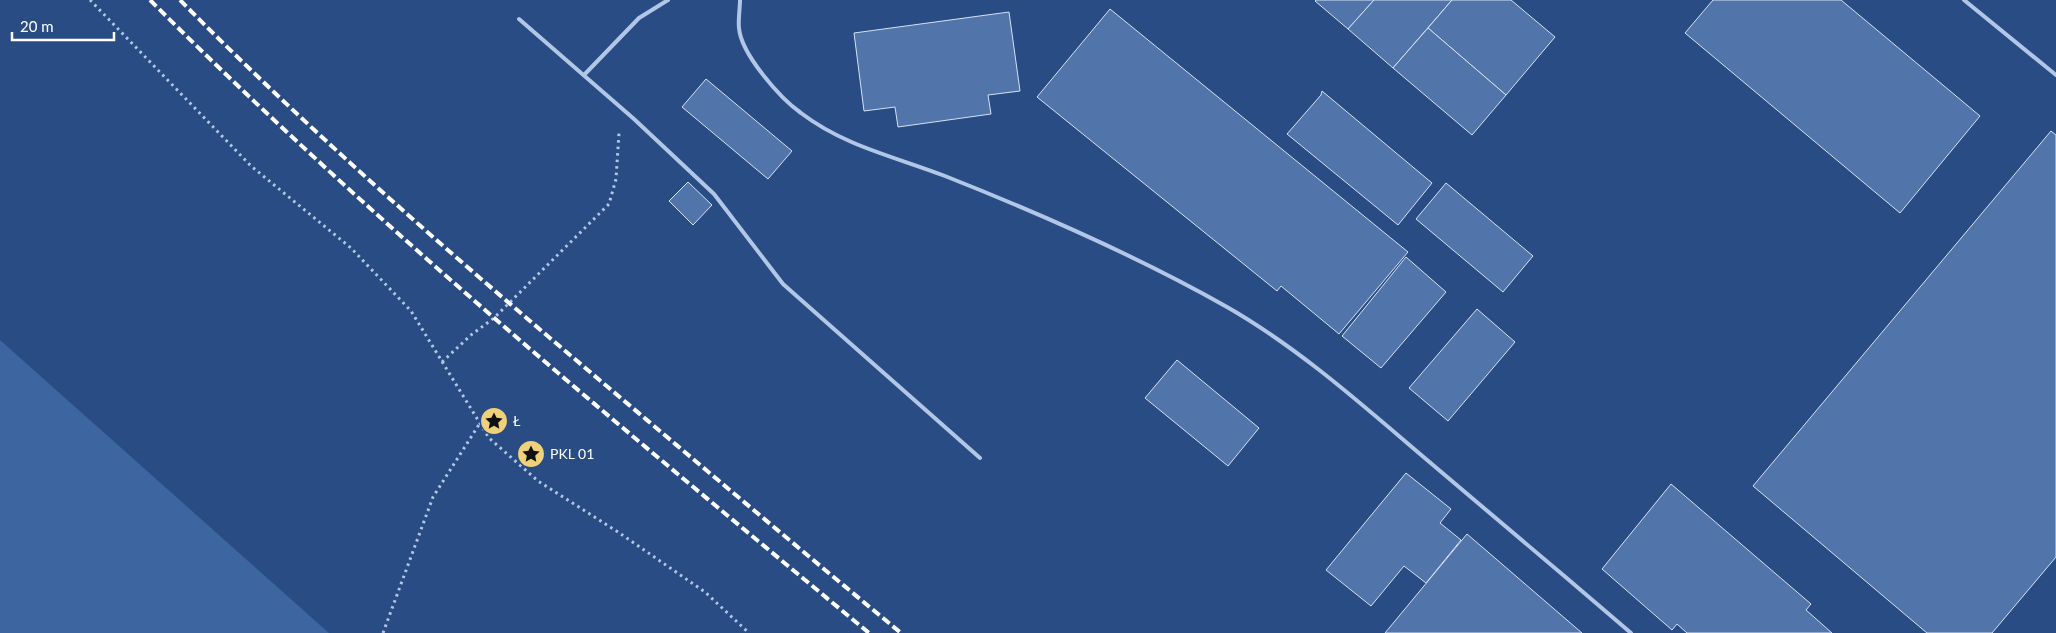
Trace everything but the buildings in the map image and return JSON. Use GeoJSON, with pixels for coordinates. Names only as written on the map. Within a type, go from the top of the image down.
{"type":"FeatureCollection","features":[{"type":"Feature","properties":{"kind":"lane"},"geometry":{"type":"LineString","coordinates":[[584,75],[639,18],[668,0]]}},
{"type":"Feature","properties":{"kind":"lane"},"geometry":{"type":"LineString","coordinates":[[740,0],[738,30],[748,55],[769,82],[800,113],[846,141],[945,176],[1136,259],[1228,308],[1301,356],[1374,414],[1631,633]]}},
{"type":"Feature","properties":{"kind":"lane"},"geometry":{"type":"LineString","coordinates":[[1964,0],[2056,75]]}},
{"type":"Feature","properties":{"kind":"lane"},"geometry":{"type":"LineString","coordinates":[[519,19],[621,108],[714,194],[783,284],[980,458]]}},
{"type":"Feature","properties":{"kind":"path"},"geometry":{"type":"LineString","coordinates":[[90,0],[251,166],[351,248],[411,312],[490,438],[538,482],[618,532],[706,592],[749,633]]}},
{"type":"Feature","properties":{"kind":"path"},"geometry":{"type":"LineString","coordinates":[[442,362],[471,335],[494,318],[609,204],[616,179],[621,108]]}},
{"type":"Feature","properties":{"kind":"path"},"geometry":{"type":"LineString","coordinates":[[383,633],[433,497],[480,423]]}},
{"type":"Feature","properties":{"kind":"shaded area"},"geometry":{"type":"Polygon","coordinates":[[[0,340],[329,633],[0,633],[0,340]]]}},
{"type":"Feature","properties":{"kind":"railway"},"geometry":{"type":"LineString","coordinates":[[150,0],[323,166],[412,246],[593,403],[869,633]]}},
{"type":"Feature","properties":{"kind":"railway"},"geometry":{"type":"LineString","coordinates":[[180,0],[283,101],[444,247],[901,633]]}},
{"type":"Feature","properties":{"kind":"place","name":"Ł"},"geometry":{"type":"Point","coordinates":[494,421]}},
{"type":"Feature","properties":{"kind":"place","name":"PKL 01"},"geometry":{"type":"Point","coordinates":[531,454]}}]}
